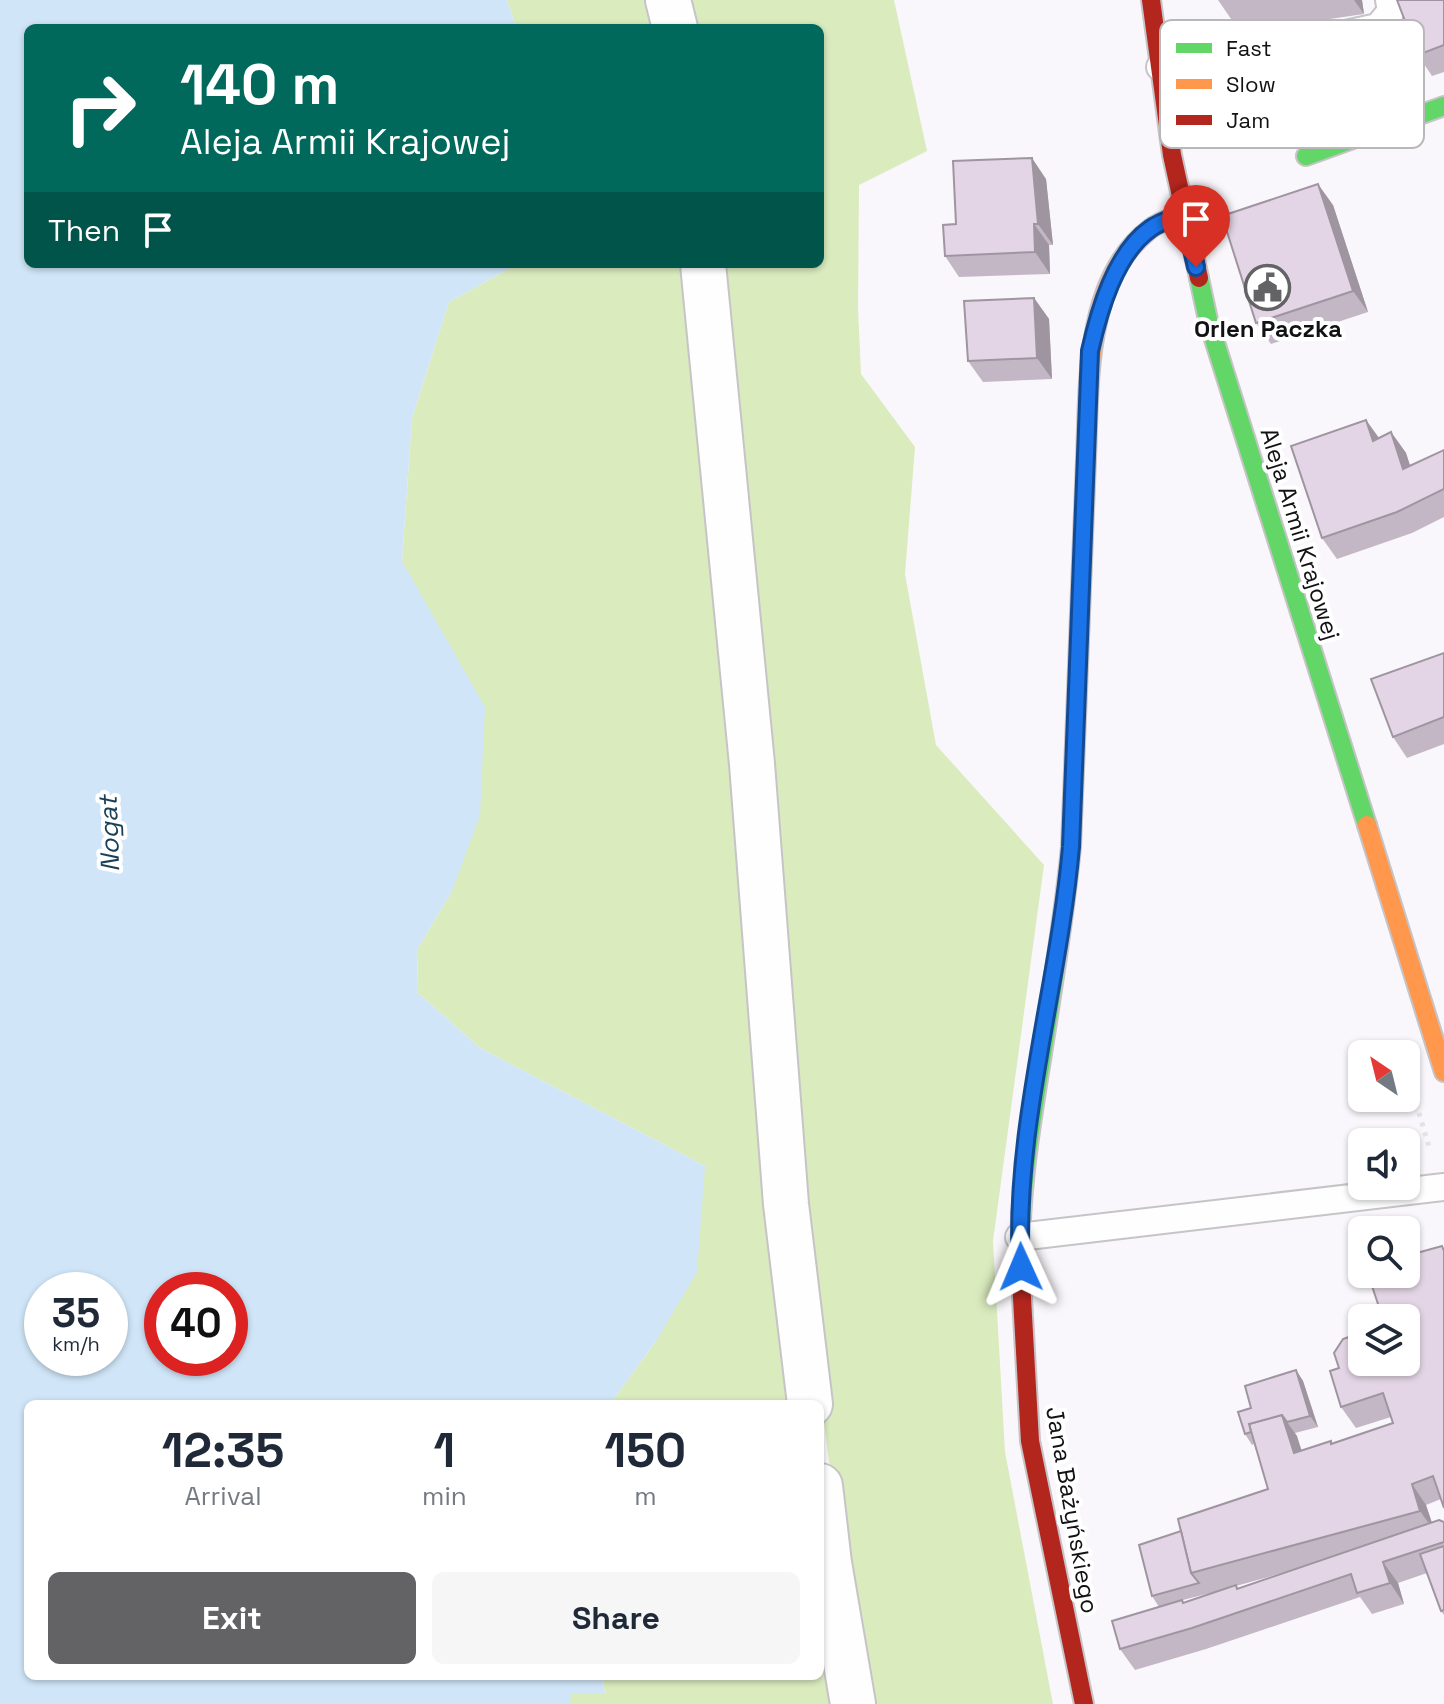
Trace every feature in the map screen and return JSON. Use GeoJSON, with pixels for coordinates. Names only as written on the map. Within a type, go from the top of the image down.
{"type":"FeatureCollection","features":[{"type":"Feature","properties":{"kind":"street"},"geometry":{"type":"LineString","coordinates":[[668,0],[674,24]]}},
{"type":"Feature","properties":{"kind":"street","name":"Aleja Armii Krajowej"},"geometry":{"type":"LineString","coordinates":[[1151,0],[1160,67]]}},
{"type":"Feature","properties":{"kind":"street"},"geometry":{"type":"LineString","coordinates":[[1424,113],[1444,106]]}},
{"type":"Feature","properties":{"kind":"street","name":"Aleja Armii Krajowej"},"geometry":{"type":"LineString","coordinates":[[1171,148],[1208,320],[1432,1000],[1444,1072]]}},
{"type":"Feature","properties":{"kind":"street"},"geometry":{"type":"LineString","coordinates":[[1306,156],[1328,148]]}},
{"type":"Feature","properties":{"kind":"street","name":"Jana Bażyńskiego"},"geometry":{"type":"LineString","coordinates":[[1084,1704],[1030,1441],[1019,1237],[1023,1171],[1065,911],[1071,847],[1090,351],[1105,297],[1134,245],[1150,228],[1184,214]]}},
{"type":"Feature","properties":{"kind":"street"},"geometry":{"type":"LineString","coordinates":[[703,268],[750,748],[786,1204],[810,1400]]}},
{"type":"Feature","properties":{"kind":"street"},"geometry":{"type":"LineString","coordinates":[[824,1520],[853,1704]]}},
{"type":"Feature","properties":{"kind":"lane"},"geometry":{"type":"LineString","coordinates":[[1384,20],[1391,11],[1389,0]]}},
{"type":"Feature","properties":{"kind":"lane"},"geometry":{"type":"LineString","coordinates":[[1019,1237],[1443,1187]]}},
{"type":"Feature","properties":{"kind":"path"},"geometry":{"type":"LineString","coordinates":[[1419,1112],[1443,1187]]}},
{"type":"Feature","properties":{"kind":"green space"},"geometry":{"type":"Polygon","coordinates":[[[507,0],[655,0],[660,24],[515,24],[507,0]]]}},
{"type":"Feature","properties":{"kind":"green space"},"geometry":{"type":"Polygon","coordinates":[[[682,0],[894,0],[927,151],[859,185],[861,374],[915,447],[905,574],[936,745],[1044,865],[993,1241],[1005,1452],[1053,1704],[869,1704],[842,1562],[824,1423],[824,1400],[821,1400],[796,1206],[716,268],[824,268],[824,24],[687,24],[682,0]]]}},
{"type":"Feature","properties":{"kind":"green space"},"geometry":{"type":"Polygon","coordinates":[[[510,268],[689,268],[793,1400],[613,1400],[656,1341],[705,1166],[480,1048],[417,992],[418,948],[452,891],[402,561],[412,418],[449,302],[510,268]]]}},
{"type":"Feature","properties":{"kind":"green space"},"geometry":{"type":"Polygon","coordinates":[[[824,1645],[835,1704],[570,1704],[570,1693],[605,1693],[603,1680],[824,1680],[824,1645]]]}},
{"type":"Feature","properties":{"kind":"water","name":"Nogat"},"geometry":{"type":"Polygon","coordinates":[[[0,0],[507,0],[515,24],[24,24],[24,268],[510,268],[449,302],[412,418],[402,561],[485,707],[480,815],[452,891],[418,948],[417,992],[480,1048],[705,1166],[697,1272],[656,1341],[613,1400],[24,1400],[24,1680],[603,1680],[605,1694],[571,1693],[570,1704],[0,1704],[0,0]]]}},
{"type":"Feature","properties":{"kind":"building"},"geometry":{"type":"Polygon","coordinates":[[[1397,0],[1444,0],[1444,45],[1424,53],[1424,20],[1405,20],[1397,0]]]}},
{"type":"Feature","properties":{"kind":"building"},"geometry":{"type":"Polygon","coordinates":[[[1032,158],[1038,224],[1034,224],[1035,252],[945,256],[943,225],[956,224],[953,161],[1032,158]]]}},
{"type":"Feature","properties":{"kind":"building"},"geometry":{"type":"Polygon","coordinates":[[[1318,184],[1353,291],[1256,323],[1222,216],[1318,184]]]}},
{"type":"Feature","properties":{"kind":"building"},"geometry":{"type":"Polygon","coordinates":[[[1034,298],[1037,358],[968,361],[964,301],[1034,298]]]}},
{"type":"Feature","properties":{"kind":"building"},"geometry":{"type":"Polygon","coordinates":[[[1366,420],[1373,441],[1391,432],[1403,469],[1444,450],[1444,489],[1397,512],[1322,538],[1291,446],[1366,420]]]}},
{"type":"Feature","properties":{"kind":"building"},"geometry":{"type":"Polygon","coordinates":[[[1444,653],[1444,717],[1393,737],[1371,679],[1444,653]]]}},
{"type":"Feature","properties":{"kind":"building"},"geometry":{"type":"Polygon","coordinates":[[[1442,1246],[1444,1251],[1444,1508],[1433,1476],[1412,1484],[1420,1511],[1191,1573],[1178,1519],[1268,1489],[1249,1424],[1282,1415],[1294,1453],[1393,1423],[1383,1393],[1341,1407],[1330,1371],[1339,1368],[1334,1353],[1343,1339],[1348,1337],[1348,1376],[1420,1376],[1420,1304],[1378,1304],[1373,1288],[1420,1288],[1420,1252],[1442,1246]]]}},
{"type":"Feature","properties":{"kind":"building"},"geometry":{"type":"Polygon","coordinates":[[[1296,1370],[1310,1416],[1287,1422],[1282,1415],[1249,1424],[1251,1432],[1245,1434],[1238,1412],[1251,1408],[1245,1386],[1296,1370]]]}},
{"type":"Feature","properties":{"kind":"building"},"geometry":{"type":"Polygon","coordinates":[[[1439,1520],[1444,1522],[1444,1542],[1383,1562],[1390,1583],[1357,1593],[1351,1574],[1120,1649],[1112,1621],[1182,1600],[1183,1603],[1236,1585],[1237,1589],[1439,1520]]]}},
{"type":"Feature","properties":{"kind":"building"},"geometry":{"type":"Polygon","coordinates":[[[1181,1531],[1191,1573],[1199,1583],[1152,1596],[1139,1545],[1181,1531]]]}},
{"type":"Feature","properties":{"kind":"building"},"geometry":{"type":"Polygon","coordinates":[[[1444,1546],[1444,1610],[1441,1611],[1420,1554],[1444,1546]]]}},
{"type":"Feature","properties":{"kind":"traffic: fast"},"geometry":{"type":"LineString","coordinates":[[1424,113],[1444,106]]}},
{"type":"Feature","properties":{"kind":"traffic: fast"},"geometry":{"type":"LineString","coordinates":[[1306,156],[1328,148]]}},
{"type":"Feature","properties":{"kind":"traffic: fast"},"geometry":{"type":"LineString","coordinates":[[1199,278],[1208,320],[1367,825]]}},
{"type":"Feature","properties":{"kind":"traffic: fast"},"geometry":{"type":"LineString","coordinates":[[1021,1280],[1025,1170],[1071,847],[1086,459]]}},
{"type":"Feature","properties":{"kind":"traffic: slow"},"geometry":{"type":"LineString","coordinates":[[1086,459],[1094,335],[1113,276],[1128,250],[1150,229],[1184,214]]}},
{"type":"Feature","properties":{"kind":"traffic: slow"},"geometry":{"type":"LineString","coordinates":[[1367,825],[1444,1072]]}},
{"type":"Feature","properties":{"kind":"traffic: jam"},"geometry":{"type":"LineString","coordinates":[[1151,0],[1160,66]]}},
{"type":"Feature","properties":{"kind":"traffic: jam"},"geometry":{"type":"LineString","coordinates":[[1171,148],[1199,278]]}},
{"type":"Feature","properties":{"kind":"traffic: jam"},"geometry":{"type":"LineString","coordinates":[[1021,1280],[1030,1441],[1084,1704]]}},
{"type":"Feature","properties":{"kind":"place","name":"Orlen Paczka"},"geometry":{"type":"Point","coordinates":[1268,287]}},
{"type":"Feature","properties":{"kind":"route"},"geometry":{"type":"LineString","coordinates":[[1021,1267],[1019,1237],[1023,1171],[1065,911],[1071,847],[1090,351],[1105,297],[1134,245],[1150,228],[1184,214],[1196,267]]}}]}
